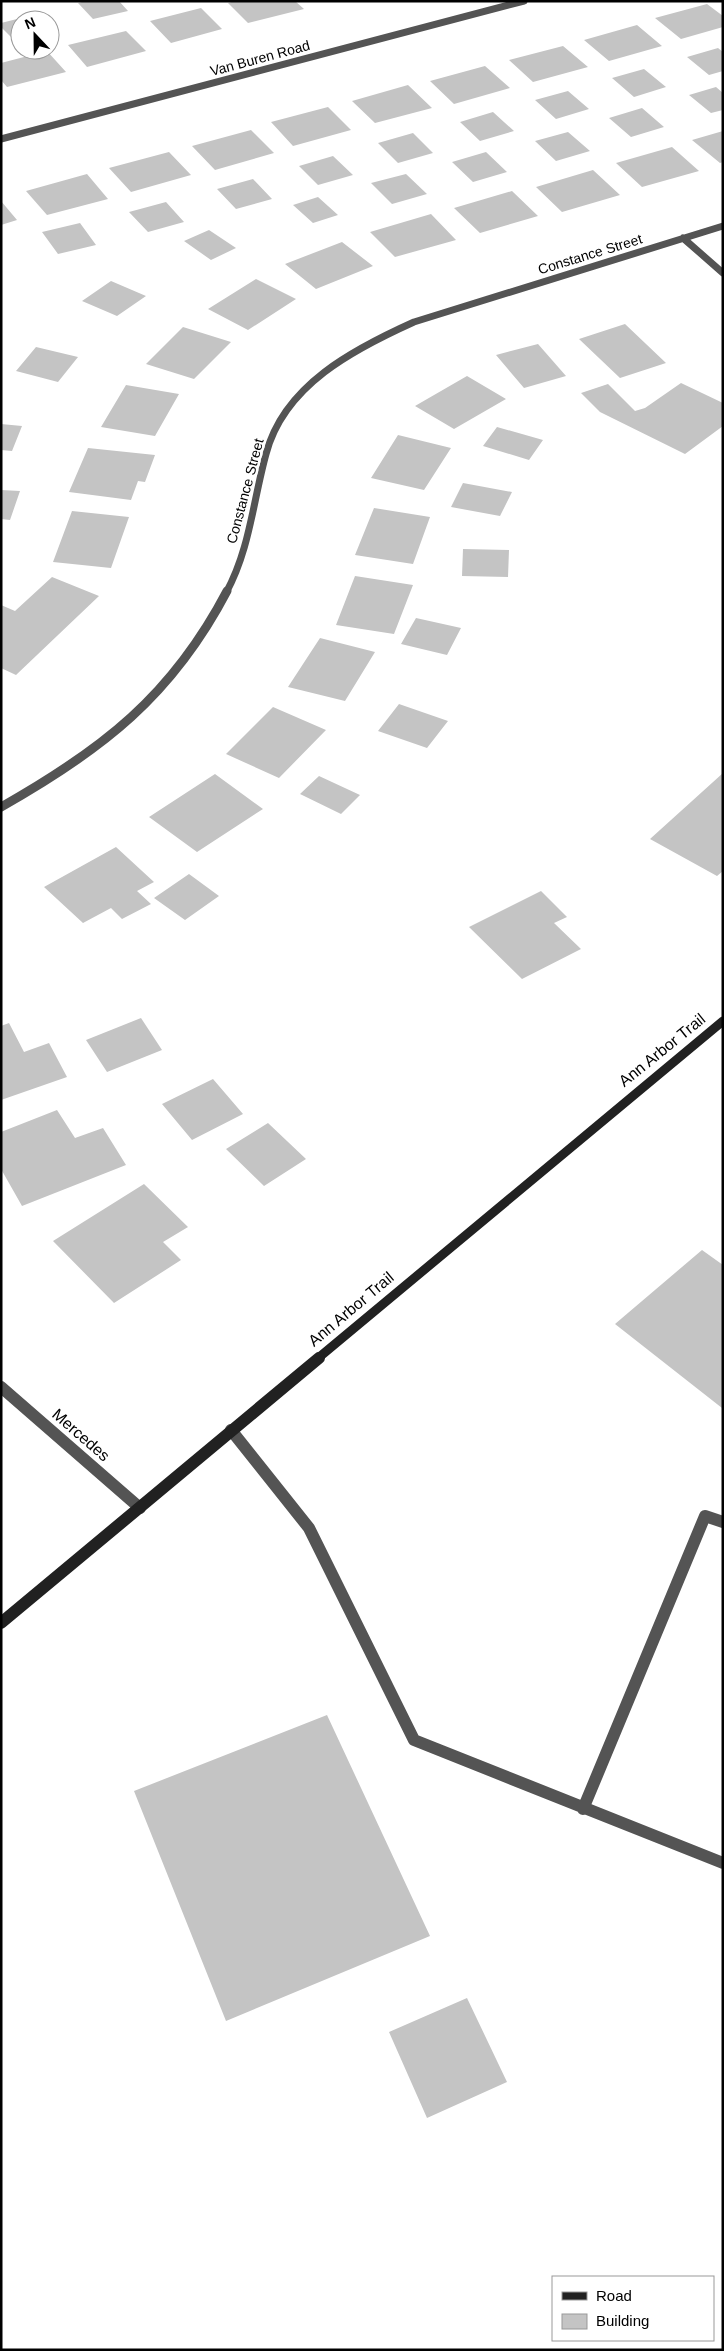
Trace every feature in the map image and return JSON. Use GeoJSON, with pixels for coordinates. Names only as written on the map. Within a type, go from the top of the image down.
{"type":"FeatureCollection","features":[{"type":"Feature","properties":{"kind":"street","name":"Van Buren Road"},"geometry":{"type":"LineString","coordinates":[[1,139],[524,1]]}},
{"type":"Feature","properties":{"kind":"street","name":"Constance Street"},"geometry":{"type":"LineString","coordinates":[[1,807],[64,768],[141,709],[199,640],[230,586],[251,527],[267,449],[281,418],[303,390],[316,379],[336,363],[372,341],[414,322],[723,226]]}},
{"type":"Feature","properties":{"kind":"street"},"geometry":{"type":"LineString","coordinates":[[683,238],[723,273]]}},
{"type":"Feature","properties":{"kind":"street","name":"Ann Arbor Trail"},"geometry":{"type":"LineString","coordinates":[[1,1623],[723,1021]]}},
{"type":"Feature","properties":{"kind":"street","name":"Mercedes"},"geometry":{"type":"LineString","coordinates":[[1,1387],[140,1508]]}},
{"type":"Feature","properties":{"kind":"street"},"geometry":{"type":"LineString","coordinates":[[231,1430],[309,1528],[414,1740],[583,1809],[723,1863]]}},
{"type":"Feature","properties":{"kind":"street"},"geometry":{"type":"LineString","coordinates":[[583,1809],[706,1516],[723,1522]]}},
{"type":"Feature","properties":{"kind":"building"},"geometry":{"type":"Polygon","coordinates":[[[86,1],[119,1],[128,11],[93,19],[78,3],[86,1]]]}},
{"type":"Feature","properties":{"kind":"building"},"geometry":{"type":"Polygon","coordinates":[[[235,1],[295,1],[304,9],[248,23],[228,3],[235,1]]]}},
{"type":"Feature","properties":{"kind":"building"},"geometry":{"type":"Polygon","coordinates":[[[707,4],[723,16],[723,27],[681,39],[655,18],[707,4]]]}},
{"type":"Feature","properties":{"kind":"building"},"geometry":{"type":"Polygon","coordinates":[[[201,8],[222,29],[171,43],[150,21],[201,8]]]}},
{"type":"Feature","properties":{"kind":"building"},"geometry":{"type":"Polygon","coordinates":[[[10,21],[10,36],[1,27],[1,23],[10,21]]]}},
{"type":"Feature","properties":{"kind":"building"},"geometry":{"type":"Polygon","coordinates":[[[637,25],[662,46],[609,61],[584,40],[637,25]]]}},
{"type":"Feature","properties":{"kind":"building"},"geometry":{"type":"Polygon","coordinates":[[[126,31],[146,51],[87,67],[68,45],[126,31]]]}},
{"type":"Feature","properties":{"kind":"building"},"geometry":{"type":"Polygon","coordinates":[[[563,46],[588,67],[533,82],[509,60],[563,46]]]}},
{"type":"Feature","properties":{"kind":"building"},"geometry":{"type":"Polygon","coordinates":[[[718,48],[723,52],[723,71],[709,75],[687,57],[718,48]]]}},
{"type":"Feature","properties":{"kind":"building"},"geometry":{"type":"Polygon","coordinates":[[[12,60],[55,60],[66,72],[7,87],[1,80],[1,63],[12,60]]]}},
{"type":"Feature","properties":{"kind":"building"},"geometry":{"type":"Polygon","coordinates":[[[485,66],[510,88],[454,104],[430,81],[485,66]]]}},
{"type":"Feature","properties":{"kind":"building"},"geometry":{"type":"Polygon","coordinates":[[[644,69],[666,87],[634,97],[612,78],[644,69]]]}},
{"type":"Feature","properties":{"kind":"building"},"geometry":{"type":"Polygon","coordinates":[[[408,85],[432,108],[375,123],[352,101],[408,85]]]}},
{"type":"Feature","properties":{"kind":"building"},"geometry":{"type":"Polygon","coordinates":[[[716,87],[723,93],[723,110],[711,113],[689,95],[716,87]]]}},
{"type":"Feature","properties":{"kind":"building"},"geometry":{"type":"Polygon","coordinates":[[[568,91],[589,109],[556,119],[535,100],[568,91]]]}},
{"type":"Feature","properties":{"kind":"building"},"geometry":{"type":"Polygon","coordinates":[[[328,107],[351,130],[293,146],[271,122],[328,107]]]}},
{"type":"Feature","properties":{"kind":"building"},"geometry":{"type":"Polygon","coordinates":[[[642,108],[664,127],[631,137],[609,118],[642,108]]]}},
{"type":"Feature","properties":{"kind":"building"},"geometry":{"type":"Polygon","coordinates":[[[493,112],[514,131],[480,141],[460,122],[493,112]]]}},
{"type":"Feature","properties":{"kind":"building"},"geometry":{"type":"Polygon","coordinates":[[[251,130],[274,153],[215,170],[192,146],[251,130]]]}},
{"type":"Feature","properties":{"kind":"building"},"geometry":{"type":"Polygon","coordinates":[[[723,131],[723,162],[720,163],[692,140],[723,131]]]}},
{"type":"Feature","properties":{"kind":"building"},"geometry":{"type":"Polygon","coordinates":[[[568,132],[590,151],[556,161],[535,141],[568,132]]]}},
{"type":"Feature","properties":{"kind":"building"},"geometry":{"type":"Polygon","coordinates":[[[413,133],[433,153],[398,163],[378,143],[413,133]]]}},
{"type":"Feature","properties":{"kind":"building"},"geometry":{"type":"Polygon","coordinates":[[[672,147],[699,171],[642,187],[616,163],[672,147]]]}},
{"type":"Feature","properties":{"kind":"building"},"geometry":{"type":"Polygon","coordinates":[[[169,152],[191,175],[131,192],[109,168],[169,152]]]}},
{"type":"Feature","properties":{"kind":"building"},"geometry":{"type":"Polygon","coordinates":[[[486,152],[507,172],[473,182],[452,162],[486,152]]]}},
{"type":"Feature","properties":{"kind":"building"},"geometry":{"type":"Polygon","coordinates":[[[333,156],[353,175],[318,185],[299,166],[333,156]]]}},
{"type":"Feature","properties":{"kind":"building"},"geometry":{"type":"Polygon","coordinates":[[[593,170],[620,195],[562,212],[536,187],[593,170]]]}},
{"type":"Feature","properties":{"kind":"building"},"geometry":{"type":"Polygon","coordinates":[[[87,174],[108,199],[47,215],[26,191],[87,174]]]}},
{"type":"Feature","properties":{"kind":"building"},"geometry":{"type":"Polygon","coordinates":[[[406,174],[427,194],[392,204],[371,183],[406,174]]]}},
{"type":"Feature","properties":{"kind":"building"},"geometry":{"type":"Polygon","coordinates":[[[253,179],[272,199],[236,209],[217,189],[253,179]]]}},
{"type":"Feature","properties":{"kind":"building"},"geometry":{"type":"Polygon","coordinates":[[[512,191],[538,216],[480,233],[454,208],[512,191]]]}},
{"type":"Feature","properties":{"kind":"building"},"geometry":{"type":"Polygon","coordinates":[[[318,197],[338,215],[313,223],[293,205],[318,197]]]}},
{"type":"Feature","properties":{"kind":"building"},"geometry":{"type":"Polygon","coordinates":[[[1,201],[17,220],[1,225],[1,201]]]}},
{"type":"Feature","properties":{"kind":"building"},"geometry":{"type":"Polygon","coordinates":[[[166,202],[184,222],[148,232],[129,212],[166,202]]]}},
{"type":"Feature","properties":{"kind":"building"},"geometry":{"type":"Polygon","coordinates":[[[431,214],[456,240],[395,257],[370,232],[431,214]]]}},
{"type":"Feature","properties":{"kind":"building"},"geometry":{"type":"Polygon","coordinates":[[[80,223],[96,245],[58,254],[42,232],[80,223]]]}},
{"type":"Feature","properties":{"kind":"building"},"geometry":{"type":"Polygon","coordinates":[[[209,230],[236,248],[211,260],[184,241],[209,230]]]}},
{"type":"Feature","properties":{"kind":"building"},"geometry":{"type":"Polygon","coordinates":[[[342,242],[373,266],[316,289],[285,264],[342,242]]]}},
{"type":"Feature","properties":{"kind":"building"},"geometry":{"type":"Polygon","coordinates":[[[256,279],[296,299],[248,330],[208,309],[256,279]]]}},
{"type":"Feature","properties":{"kind":"building"},"geometry":{"type":"Polygon","coordinates":[[[111,281],[146,296],[117,316],[82,301],[111,281]]]}},
{"type":"Feature","properties":{"kind":"building"},"geometry":{"type":"Polygon","coordinates":[[[625,324],[666,363],[620,378],[579,339],[625,324]]]}},
{"type":"Feature","properties":{"kind":"building"},"geometry":{"type":"Polygon","coordinates":[[[183,327],[231,342],[194,379],[146,364],[183,327]]]}},
{"type":"Feature","properties":{"kind":"building"},"geometry":{"type":"Polygon","coordinates":[[[538,344],[566,376],[524,388],[496,355],[538,344]]]}},
{"type":"Feature","properties":{"kind":"building"},"geometry":{"type":"Polygon","coordinates":[[[36,347],[78,357],[58,382],[16,371],[36,347]]]}},
{"type":"Feature","properties":{"kind":"building"},"geometry":{"type":"Polygon","coordinates":[[[467,376],[506,399],[454,429],[415,406],[467,376]]]}},
{"type":"Feature","properties":{"kind":"building"},"geometry":{"type":"Polygon","coordinates":[[[681,383],[723,403],[723,426],[685,454],[600,412],[581,393],[608,384],[635,411],[645,408],[681,383]]]}},
{"type":"Feature","properties":{"kind":"building"},"geometry":{"type":"Polygon","coordinates":[[[126,385],[179,394],[155,436],[101,427],[126,385]]]}},
{"type":"Feature","properties":{"kind":"building"},"geometry":{"type":"Polygon","coordinates":[[[1,424],[22,426],[12,451],[1,450],[1,424]]]}},
{"type":"Feature","properties":{"kind":"building"},"geometry":{"type":"Polygon","coordinates":[[[497,427],[543,440],[529,460],[483,446],[497,427]]]}},
{"type":"Feature","properties":{"kind":"building"},"geometry":{"type":"Polygon","coordinates":[[[398,435],[451,448],[424,490],[371,478],[398,435]]]}},
{"type":"Feature","properties":{"kind":"building"},"geometry":{"type":"Polygon","coordinates":[[[88,448],[155,455],[145,482],[138,481],[131,500],[69,492],[88,448]]]}},
{"type":"Feature","properties":{"kind":"building"},"geometry":{"type":"Polygon","coordinates":[[[463,483],[512,492],[500,516],[451,507],[463,483]]]}},
{"type":"Feature","properties":{"kind":"building"},"geometry":{"type":"Polygon","coordinates":[[[1,490],[20,491],[10,520],[1,519],[1,490]]]}},
{"type":"Feature","properties":{"kind":"building"},"geometry":{"type":"Polygon","coordinates":[[[374,508],[430,517],[413,564],[355,555],[374,508]]]}},
{"type":"Feature","properties":{"kind":"building"},"geometry":{"type":"Polygon","coordinates":[[[72,511],[129,517],[111,568],[53,562],[72,511]]]}},
{"type":"Feature","properties":{"kind":"building"},"geometry":{"type":"Polygon","coordinates":[[[463,549],[509,550],[508,577],[462,576],[463,549]]]}},
{"type":"Feature","properties":{"kind":"building"},"geometry":{"type":"Polygon","coordinates":[[[355,576],[413,585],[394,634],[336,625],[355,576]]]}},
{"type":"Feature","properties":{"kind":"building"},"geometry":{"type":"Polygon","coordinates":[[[52,577],[99,596],[16,675],[1,668],[1,605],[15,611],[52,577]]]}},
{"type":"Feature","properties":{"kind":"building"},"geometry":{"type":"Polygon","coordinates":[[[416,618],[461,628],[447,655],[401,644],[416,618]]]}},
{"type":"Feature","properties":{"kind":"building"},"geometry":{"type":"Polygon","coordinates":[[[320,638],[375,652],[345,701],[288,687],[320,638]]]}},
{"type":"Feature","properties":{"kind":"building"},"geometry":{"type":"Polygon","coordinates":[[[399,704],[448,721],[427,748],[378,731],[399,704]]]}},
{"type":"Feature","properties":{"kind":"building"},"geometry":{"type":"Polygon","coordinates":[[[273,707],[326,730],[279,778],[226,754],[273,707]]]}},
{"type":"Feature","properties":{"kind":"building"},"geometry":{"type":"Polygon","coordinates":[[[723,773],[723,871],[717,876],[650,839],[723,773]]]}},
{"type":"Feature","properties":{"kind":"building"},"geometry":{"type":"Polygon","coordinates":[[[215,774],[263,809],[197,852],[149,817],[215,774]]]}},
{"type":"Feature","properties":{"kind":"building"},"geometry":{"type":"Polygon","coordinates":[[[319,776],[360,795],[341,814],[300,794],[319,776]]]}},
{"type":"Feature","properties":{"kind":"building"},"geometry":{"type":"Polygon","coordinates":[[[116,847],[154,882],[137,891],[151,904],[122,919],[111,908],[83,923],[44,887],[116,847]]]}},
{"type":"Feature","properties":{"kind":"building"},"geometry":{"type":"Polygon","coordinates":[[[189,874],[219,896],[185,920],[154,898],[189,874]]]}},
{"type":"Feature","properties":{"kind":"building"},"geometry":{"type":"Polygon","coordinates":[[[541,891],[567,917],[554,923],[581,949],[522,979],[469,927],[541,891]]]}},
{"type":"Feature","properties":{"kind":"building"},"geometry":{"type":"Polygon","coordinates":[[[141,1018],[162,1050],[107,1072],[86,1040],[141,1018]]]}},
{"type":"Feature","properties":{"kind":"building"},"geometry":{"type":"Polygon","coordinates":[[[9,1023],[24,1052],[49,1043],[67,1077],[1,1100],[1,1026],[9,1023]]]}},
{"type":"Feature","properties":{"kind":"building"},"geometry":{"type":"Polygon","coordinates":[[[213,1079],[243,1114],[192,1140],[162,1104],[213,1079]]]}},
{"type":"Feature","properties":{"kind":"building"},"geometry":{"type":"Polygon","coordinates":[[[57,1110],[75,1138],[103,1128],[126,1165],[22,1206],[1,1169],[1,1132],[57,1110]]]}},
{"type":"Feature","properties":{"kind":"building"},"geometry":{"type":"Polygon","coordinates":[[[268,1123],[306,1159],[264,1186],[226,1149],[268,1123]]]}},
{"type":"Feature","properties":{"kind":"building"},"geometry":{"type":"Polygon","coordinates":[[[144,1184],[188,1227],[163,1242],[181,1260],[114,1303],[53,1241],[144,1184]]]}},
{"type":"Feature","properties":{"kind":"building"},"geometry":{"type":"Polygon","coordinates":[[[702,1250],[723,1265],[722,1408],[615,1324],[702,1250]]]}},
{"type":"Feature","properties":{"kind":"building"},"geometry":{"type":"Polygon","coordinates":[[[327,1715],[430,1936],[226,2021],[134,1791],[327,1715]]]}},
{"type":"Feature","properties":{"kind":"building"},"geometry":{"type":"Polygon","coordinates":[[[467,1998],[507,2082],[427,2118],[389,2032],[467,1998]]]}}]}
